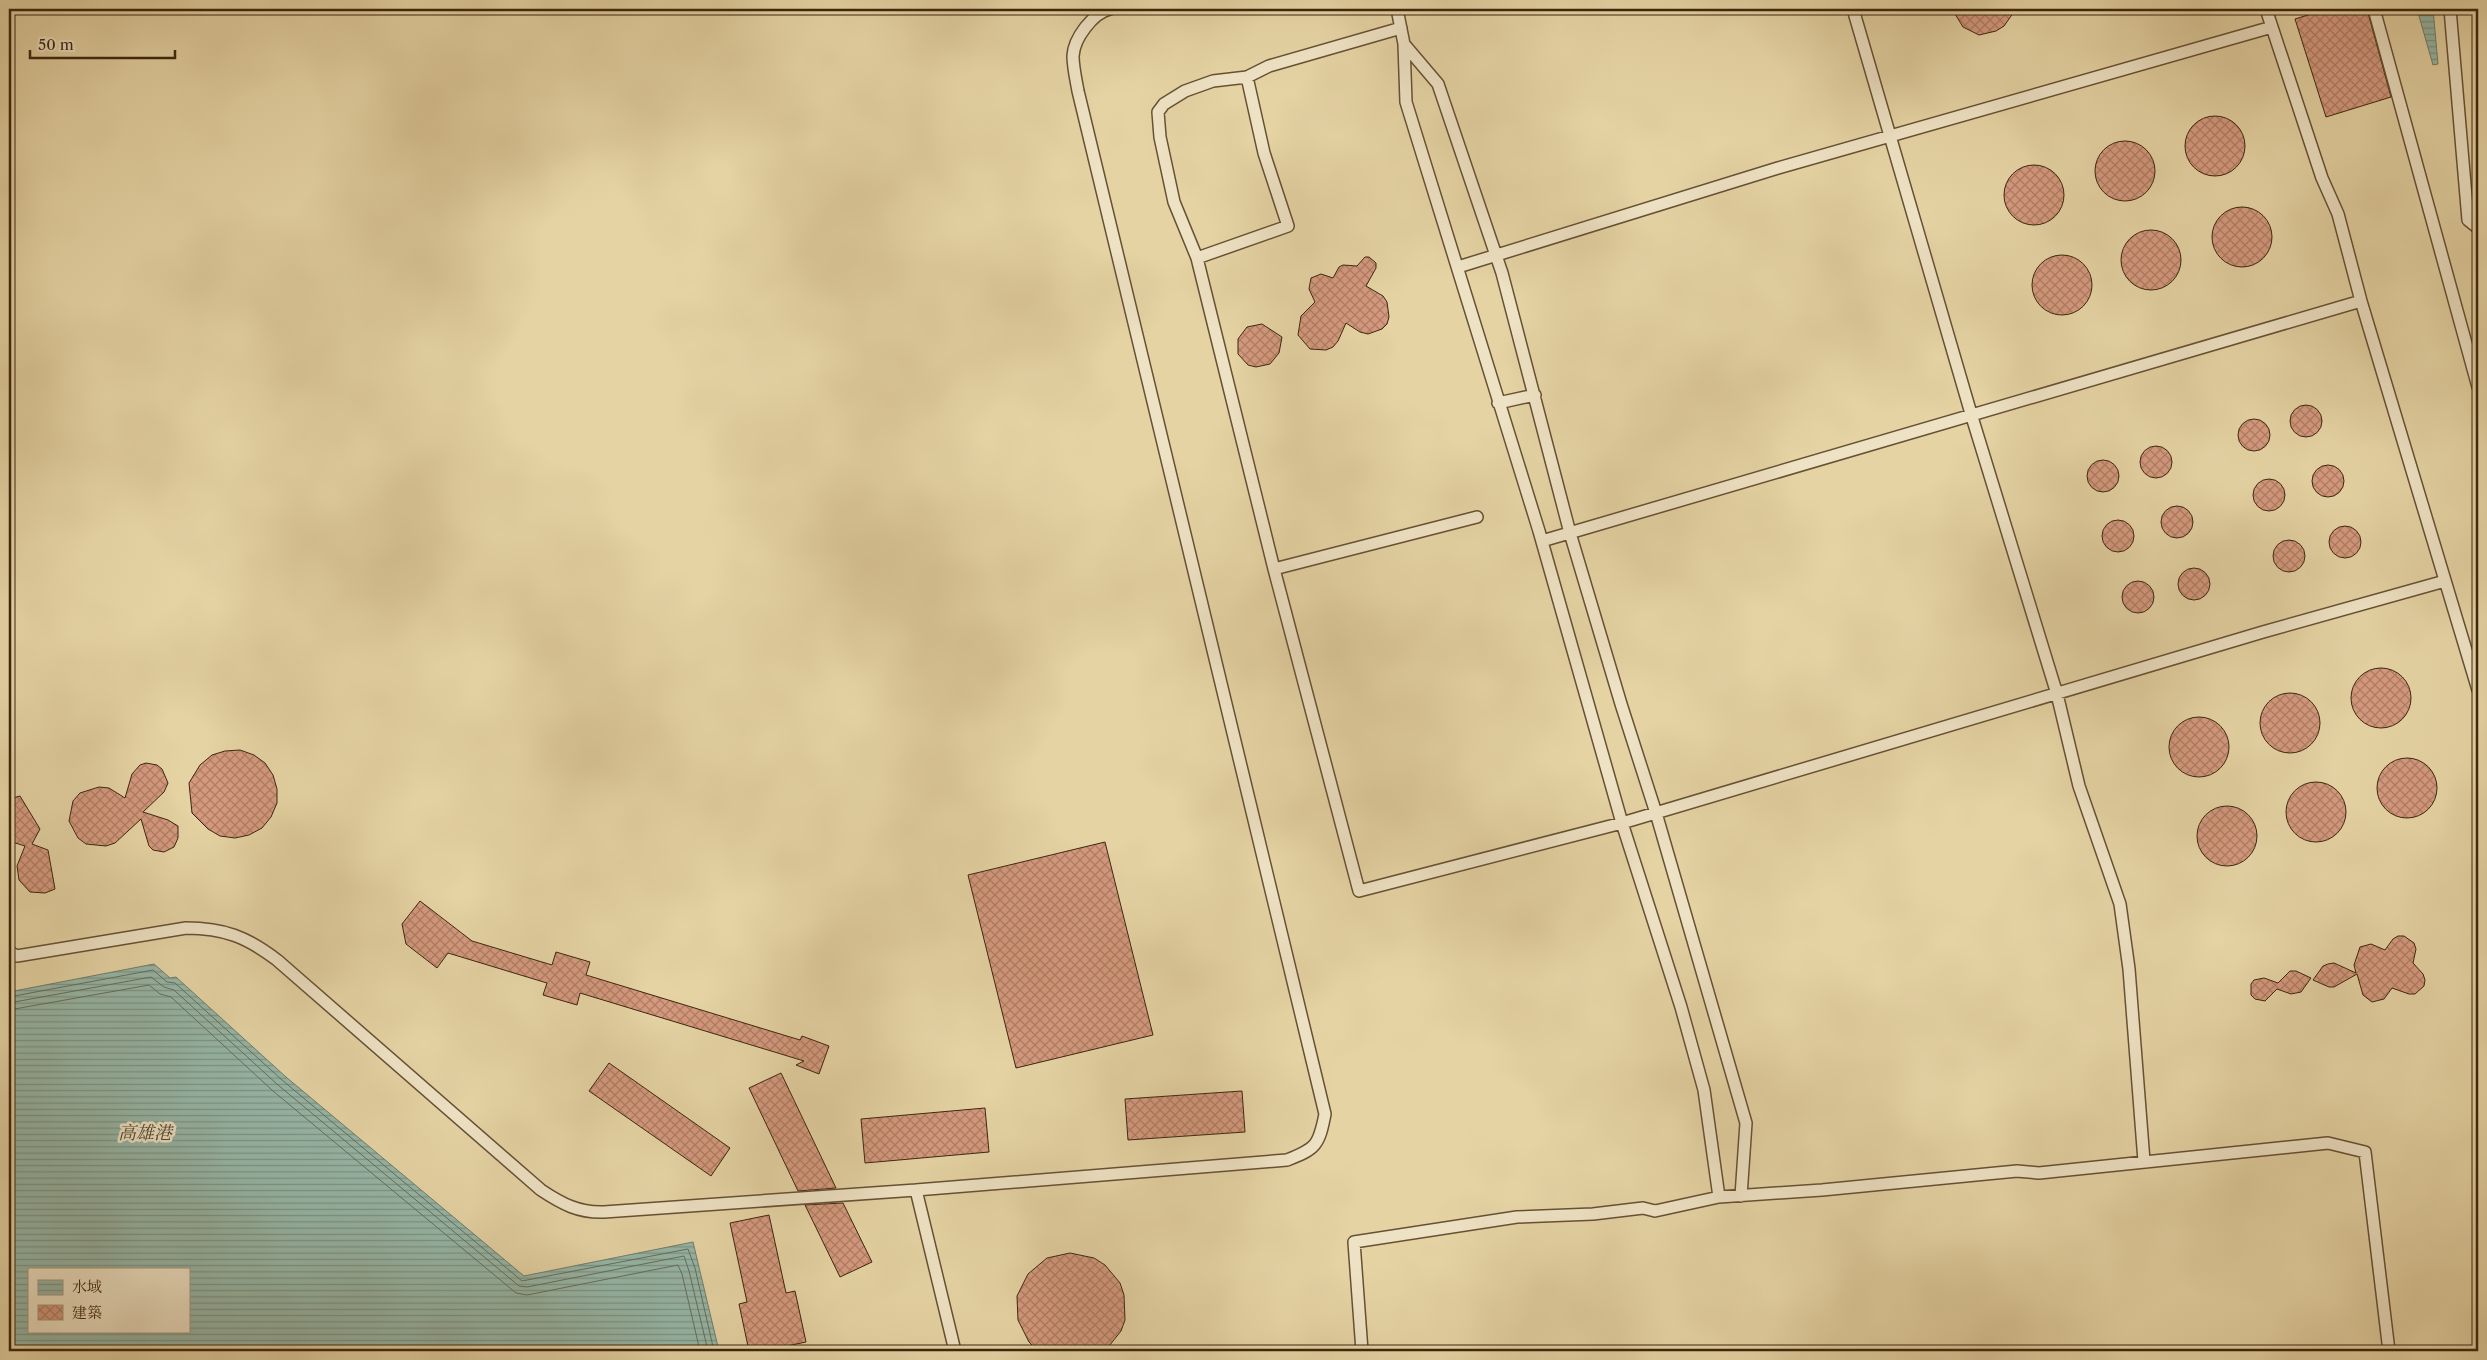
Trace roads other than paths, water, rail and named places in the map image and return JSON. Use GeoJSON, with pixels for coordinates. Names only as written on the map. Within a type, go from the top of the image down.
{"type":"FeatureCollection","features":[{"type":"Feature","properties":{"kind":"lane"},"geometry":{"type":"LineString","coordinates":[[9,952],[17,956],[186,928],[210,928],[234,934],[256,945],[277,960],[542,1190],[574,1209],[589,1213],[916,1190],[1287,1160],[1310,1151],[1321,1134],[1325,1114],[1078,91],[1073,54],[1084,29],[1103,10],[1110,9]]}},
{"type":"Feature","properties":{"kind":"lane"},"geometry":{"type":"LineString","coordinates":[[1397,9],[1404,44],[1406,102],[1542,541],[1622,823],[1681,1006],[1704,1090],[1720,1197]]}},
{"type":"Feature","properties":{"kind":"lane"},"geometry":{"type":"LineString","coordinates":[[1852,9],[1972,417],[2057,694],[2079,786],[2120,904],[2129,969],[2144,1161]]}},
{"type":"Feature","properties":{"kind":"lane"},"geometry":{"type":"LineString","coordinates":[[2266,9],[2322,178],[2338,214],[2361,301],[2478,690]]}},
{"type":"Feature","properties":{"kind":"lane"},"geometry":{"type":"LineString","coordinates":[[2374,9],[2478,387]]}},
{"type":"Feature","properties":{"kind":"lane"},"geometry":{"type":"LineString","coordinates":[[2450,9],[2468,220],[2478,228]]}},
{"type":"Feature","properties":{"kind":"lane"},"geometry":{"type":"LineString","coordinates":[[1458,266],[1778,168],[2272,27]]}},
{"type":"Feature","properties":{"kind":"lane"},"geometry":{"type":"LineString","coordinates":[[1400,28],[1269,66],[1247,76],[1212,81],[1185,92],[1164,104],[1158,112],[1160,137],[1174,202],[1196,258],[1274,568],[1359,891],[1622,823],[2445,581]]}},
{"type":"Feature","properties":{"kind":"lane"},"geometry":{"type":"LineString","coordinates":[[1404,44],[1438,84],[1495,254],[1535,395],[1570,533],[1656,813],[1746,1123],[1741,1196]]}},
{"type":"Feature","properties":{"kind":"lane"},"geometry":{"type":"LineString","coordinates":[[1196,258],[1288,226],[1264,153],[1247,76]]}},
{"type":"Feature","properties":{"kind":"lane"},"geometry":{"type":"LineString","coordinates":[[1542,541],[1972,417],[2361,301]]}},
{"type":"Feature","properties":{"kind":"lane"},"geometry":{"type":"LineString","coordinates":[[1498,403],[1535,395]]}},
{"type":"Feature","properties":{"kind":"lane"},"geometry":{"type":"LineString","coordinates":[[1274,568],[1477,517]]}},
{"type":"Feature","properties":{"kind":"lane"},"geometry":{"type":"LineString","coordinates":[[1362,1351],[1354,1242],[1517,1217],[1593,1214],[1643,1208],[1655,1211],[1720,1197],[2017,1171],[2039,1173],[2328,1143],[2365,1152],[2389,1351]]}},
{"type":"Feature","properties":{"kind":"lane"},"geometry":{"type":"LineString","coordinates":[[916,1190],[956,1351]]}},
{"type":"Feature","properties":{"kind":"water"},"geometry":{"type":"Polygon","coordinates":[[[2417,9],[2433,9],[2438,64],[2433,65],[2417,9]]]}},
{"type":"Feature","properties":{"kind":"water","name":"高雄港"},"geometry":{"type":"Polygon","coordinates":[[[154,964],[170,978],[176,977],[286,1077],[524,1276],[693,1242],[719,1351],[9,1351],[9,992],[154,964]]]}}]}
